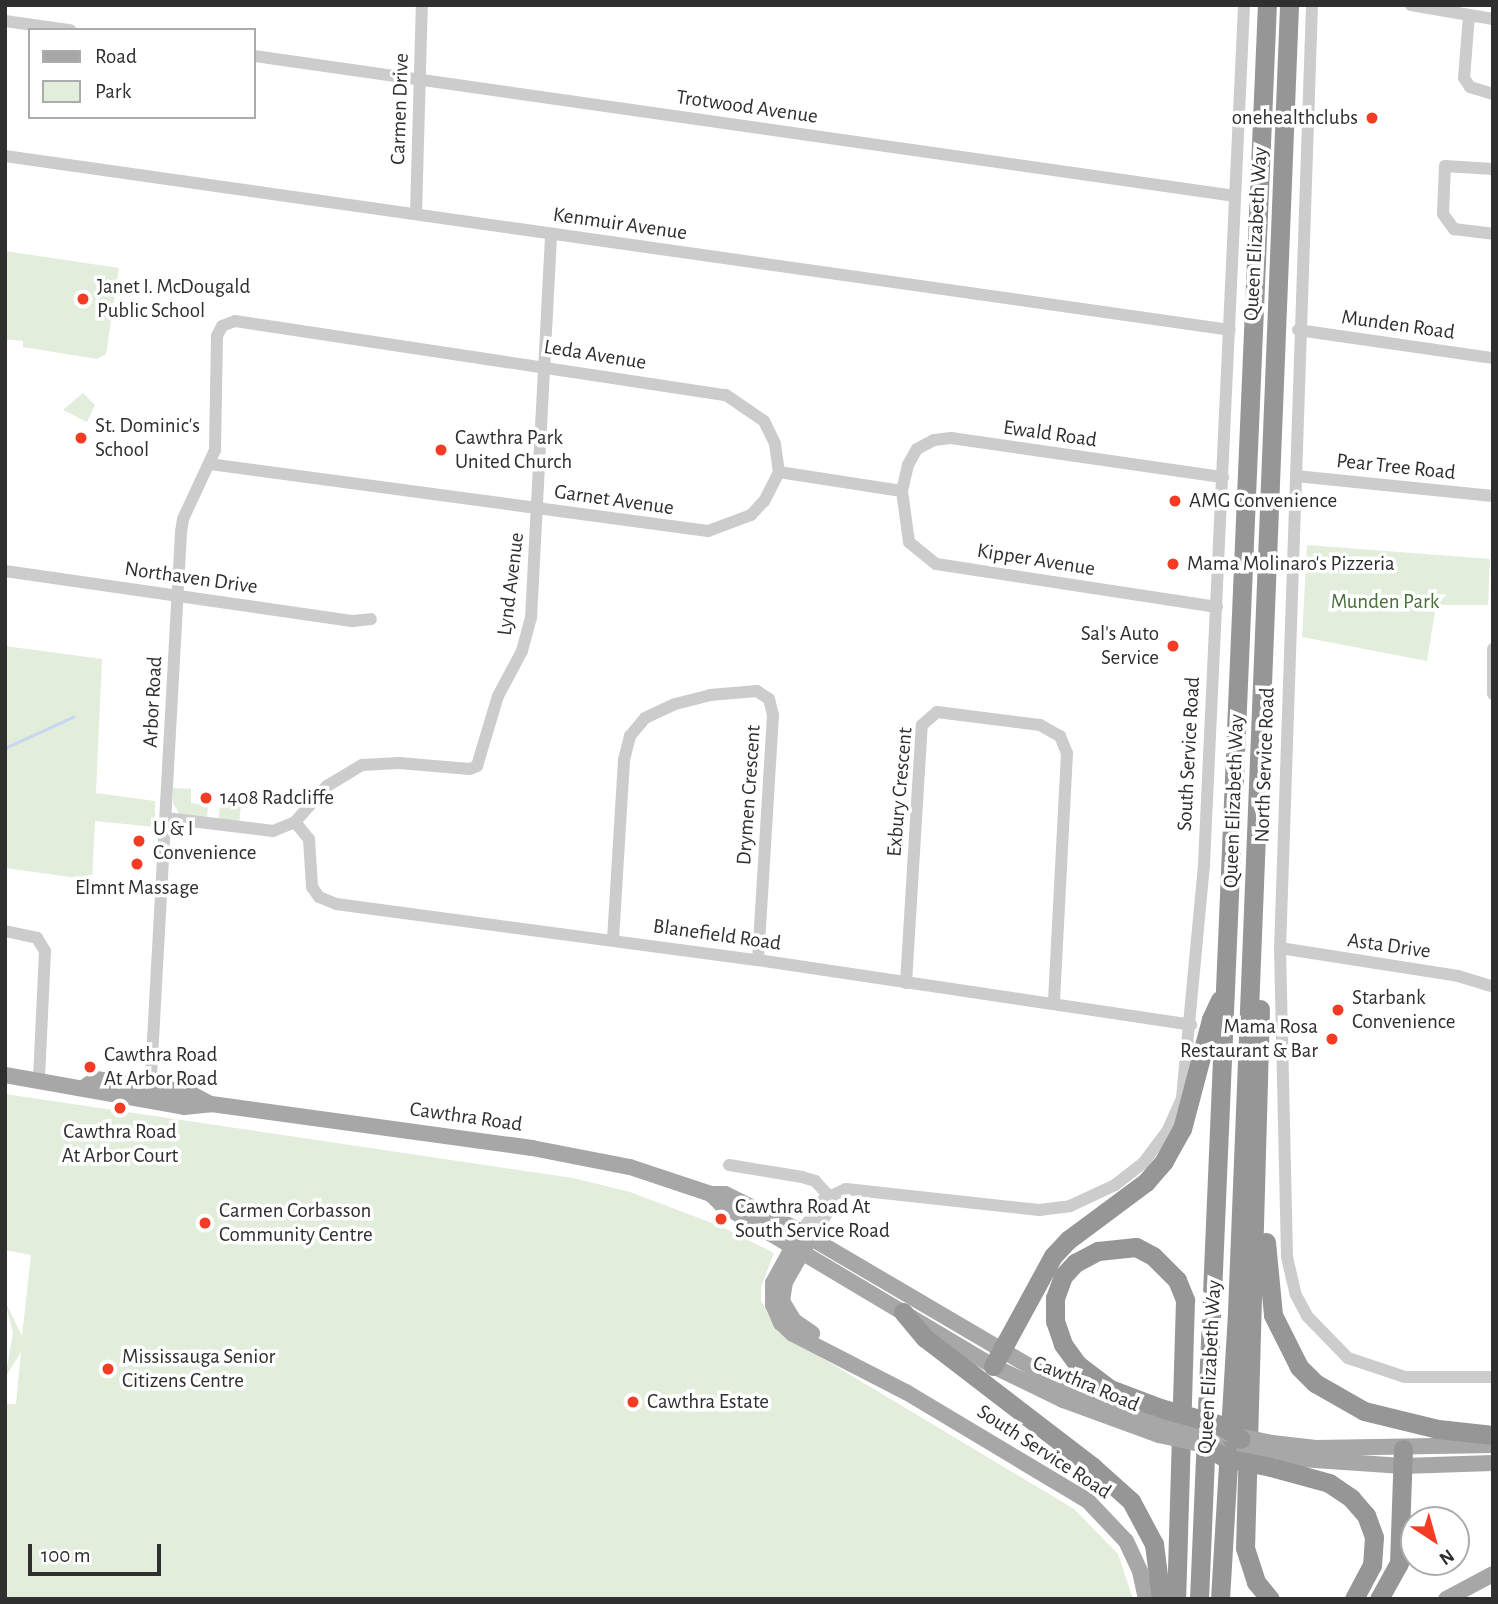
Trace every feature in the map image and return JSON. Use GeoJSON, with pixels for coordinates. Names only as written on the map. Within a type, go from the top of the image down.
{"type":"FeatureCollection","features":[{"type":"Feature","properties":{"kind":"highway","name":"Queen Elizabeth Way"},"geometry":{"type":"LineString","coordinates":[[1199,1599],[1267,5]]}},
{"type":"Feature","properties":{"kind":"highway","name":"Queen Elizabeth Way"},"geometry":{"type":"LineString","coordinates":[[1220,1599],[1255,860],[1289,5]]}},
{"type":"Feature","properties":{"kind":"highway"},"geometry":{"type":"LineString","coordinates":[[1255,860],[1262,1063],[1245,1548],[1252,1573],[1270,1599]]}},
{"type":"Feature","properties":{"kind":"highway"},"geometry":{"type":"LineString","coordinates":[[997,1359],[1054,1256],[1068,1240],[1146,1182],[1164,1161],[1182,1129],[1211,1019],[1224,992]]}},
{"type":"Feature","properties":{"kind":"highway"},"geometry":{"type":"LineString","coordinates":[[1259,1153],[1273,1315],[1299,1367],[1315,1383],[1364,1411],[1438,1429],[1493,1434]]}},
{"type":"Feature","properties":{"kind":"highway"},"geometry":{"type":"LineString","coordinates":[[1176,1599],[1185,1300],[1177,1280],[1153,1256],[1136,1247],[1098,1251],[1076,1263],[1063,1276],[1055,1298],[1055,1321],[1063,1344],[1078,1365],[1159,1421],[1221,1425],[1241,1438]]}},
{"type":"Feature","properties":{"kind":"highway"},"geometry":{"type":"LineString","coordinates":[[903,1311],[925,1338],[1131,1501],[1154,1544],[1161,1599]]}},
{"type":"Feature","properties":{"kind":"highway"},"geometry":{"type":"LineString","coordinates":[[1206,1446],[1225,1458],[1271,1456],[1329,1483],[1351,1498],[1366,1515],[1374,1537],[1372,1565],[1354,1599]]}},
{"type":"Feature","properties":{"kind":"highway"},"geometry":{"type":"LineString","coordinates":[[1379,1599],[1399,1563],[1403,1458]]}},
{"type":"Feature","properties":{"kind":"main road","name":"Cawthra Road"},"geometry":{"type":"LineString","coordinates":[[5,1075],[86,1086],[96,1079],[150,1094],[188,1092],[211,1104],[533,1148],[630,1167],[711,1194],[721,1204],[802,1242],[997,1359]]}},
{"type":"Feature","properties":{"kind":"main road","name":"Cawthra Road"},"geometry":{"type":"LineString","coordinates":[[802,1242],[903,1311],[997,1359],[1092,1398],[1159,1421],[1206,1446]]}},
{"type":"Feature","properties":{"kind":"main road","name":"South Service Road"},"geometry":{"type":"LineString","coordinates":[[802,1242],[771,1294],[781,1323],[793,1334],[879,1376],[1088,1502],[1126,1541],[1140,1571],[1146,1599]]}},
{"type":"Feature","properties":{"kind":"main road"},"geometry":{"type":"LineString","coordinates":[[1241,1438],[1271,1456],[1403,1458],[1493,1463]]}},
{"type":"Feature","properties":{"kind":"main road"},"geometry":{"type":"LineString","coordinates":[[1403,1458],[1493,1445]]}},
{"type":"Feature","properties":{"kind":"main road"},"geometry":{"type":"LineString","coordinates":[[1451,1598],[1493,1574]]}},
{"type":"Feature","properties":{"kind":"street","name":"Carmen Drive"},"geometry":{"type":"LineString","coordinates":[[416,214],[422,5]]}},
{"type":"Feature","properties":{"kind":"street","name":"South Service Road"},"geometry":{"type":"LineString","coordinates":[[802,1242],[832,1206],[830,1197],[846,1189],[866,1189],[1039,1210],[1070,1206],[1099,1195],[1144,1162],[1167,1132],[1182,1098],[1191,1026],[1217,607],[1244,5]]}},
{"type":"Feature","properties":{"kind":"street","name":"North Service Road"},"geometry":{"type":"LineString","coordinates":[[1312,5],[1298,330],[1296,476],[1280,948],[1286,1240],[1300,1305],[1335,1348],[1382,1372],[1405,1377],[1493,1377]]}},
{"type":"Feature","properties":{"kind":"street"},"geometry":{"type":"LineString","coordinates":[[1411,5],[1493,19]]}},
{"type":"Feature","properties":{"kind":"street"},"geometry":{"type":"LineString","coordinates":[[1469,15],[1464,78],[1470,87],[1493,94]]}},
{"type":"Feature","properties":{"kind":"street"},"geometry":{"type":"LineString","coordinates":[[5,21],[56,28]]}},
{"type":"Feature","properties":{"kind":"street","name":"Trotwood Avenue"},"geometry":{"type":"LineString","coordinates":[[256,56],[1235,196]]}},
{"type":"Feature","properties":{"kind":"street","name":"Kenmuir Avenue"},"geometry":{"type":"LineString","coordinates":[[5,156],[1230,330]]}},
{"type":"Feature","properties":{"kind":"street"},"geometry":{"type":"LineString","coordinates":[[1493,169],[1445,166],[1446,223],[1457,230],[1493,234]]}},
{"type":"Feature","properties":{"kind":"street","name":"Lynd Avenue"},"geometry":{"type":"LineString","coordinates":[[295,822],[327,786],[362,765],[399,763],[470,769],[477,766],[498,696],[522,651],[531,618],[540,508],[551,234]]}},
{"type":"Feature","properties":{"kind":"street","name":"Leda Avenue"},"geometry":{"type":"LineString","coordinates":[[235,321],[546,367],[739,400],[768,429],[779,472]]}},
{"type":"Feature","properties":{"kind":"street","name":"Arbor Road"},"geometry":{"type":"LineString","coordinates":[[150,1094],[183,519],[215,450],[217,336],[222,326],[235,321]]}},
{"type":"Feature","properties":{"kind":"street","name":"Munden Road"},"geometry":{"type":"LineString","coordinates":[[1298,330],[1493,358]]}},
{"type":"Feature","properties":{"kind":"street","name":"Ewald Road"},"geometry":{"type":"LineString","coordinates":[[902,491],[908,465],[918,449],[934,440],[951,438],[1223,477]]}},
{"type":"Feature","properties":{"kind":"street","name":"Garnet Avenue"},"geometry":{"type":"LineString","coordinates":[[210,464],[720,530],[758,509],[779,472]]}},
{"type":"Feature","properties":{"kind":"street"},"geometry":{"type":"LineString","coordinates":[[779,472],[902,491]]}},
{"type":"Feature","properties":{"kind":"street","name":"Pear Tree Road"},"geometry":{"type":"LineString","coordinates":[[1296,476],[1493,496]]}},
{"type":"Feature","properties":{"kind":"street","name":"Kipper Avenue"},"geometry":{"type":"LineString","coordinates":[[902,491],[909,542],[936,564],[1217,607]]}},
{"type":"Feature","properties":{"kind":"street","name":"Northaven Drive"},"geometry":{"type":"LineString","coordinates":[[5,571],[353,621],[371,619]]}},
{"type":"Feature","properties":{"kind":"street"},"geometry":{"type":"LineString","coordinates":[[1493,649],[1493,695]]}},
{"type":"Feature","properties":{"kind":"street","name":"Drymen Crescent"},"geometry":{"type":"LineString","coordinates":[[613,940],[624,760],[630,736],[645,718],[675,704],[710,695],[757,691],[769,699],[773,715],[758,960]]}},
{"type":"Feature","properties":{"kind":"street","name":"Exbury Crescent"},"geometry":{"type":"LineString","coordinates":[[906,983],[922,725],[937,712],[1040,726],[1060,736],[1067,753],[1054,1003]]}},
{"type":"Feature","properties":{"kind":"street"},"geometry":{"type":"LineString","coordinates":[[166,818],[262,831],[295,822]]}},
{"type":"Feature","properties":{"kind":"street","name":"Blanefield Road"},"geometry":{"type":"LineString","coordinates":[[295,822],[309,839],[312,887],[327,902],[758,960],[1191,1026]]}},
{"type":"Feature","properties":{"kind":"street"},"geometry":{"type":"LineString","coordinates":[[5,932],[37,938],[45,951],[39,1080]]}},
{"type":"Feature","properties":{"kind":"street","name":"Asta Drive"},"geometry":{"type":"LineString","coordinates":[[1280,948],[1458,976],[1493,987]]}},
{"type":"Feature","properties":{"kind":"street"},"geometry":{"type":"LineString","coordinates":[[729,1165],[815,1181],[830,1197]]}},
{"type":"Feature","properties":{"kind":"green space"},"geometry":{"type":"Polygon","coordinates":[[[5,251],[119,268],[106,354],[97,359],[23,347],[23,341],[5,339],[5,251]]]}},
{"type":"Feature","properties":{"kind":"green space"},"geometry":{"type":"Polygon","coordinates":[[[83,393],[95,405],[87,422],[63,410],[83,393]]]}},
{"type":"Feature","properties":{"kind":"green space","name":"Munden Park"},"geometry":{"type":"Polygon","coordinates":[[[1307,545],[1490,559],[1488,605],[1436,605],[1427,661],[1302,637],[1307,545]]]}},
{"type":"Feature","properties":{"kind":"green space"},"geometry":{"type":"Polygon","coordinates":[[[5,646],[102,659],[96,793],[155,801],[155,827],[95,821],[92,880],[5,868],[5,646]]]}},
{"type":"Feature","properties":{"kind":"green space"},"geometry":{"type":"Polygon","coordinates":[[[173,788],[191,789],[191,803],[208,805],[207,819],[180,815],[173,803],[173,788]]]}},
{"type":"Feature","properties":{"kind":"green space"},"geometry":{"type":"Polygon","coordinates":[[[221,792],[242,794],[239,824],[218,822],[221,792]]]}},
{"type":"Feature","properties":{"kind":"green space"},"geometry":{"type":"Polygon","coordinates":[[[5,1094],[573,1178],[630,1192],[720,1226],[774,1253],[761,1287],[761,1301],[777,1331],[1074,1509],[1118,1554],[1133,1599],[5,1599],[5,1404],[16,1404],[21,1352],[5,1378],[13,1333],[5,1301],[22,1336],[31,1255],[5,1250],[5,1094]]]}},
{"type":"Feature","properties":{"kind":"waterway"},"geometry":{"type":"LineString","coordinates":[[5,748],[73,717]]}},
{"type":"Feature","properties":{"kind":"place","name":"onehealthclubs"},"geometry":{"type":"Point","coordinates":[1372,118]}},
{"type":"Feature","properties":{"kind":"place","name":"Janet I. McDougald Public School"},"geometry":{"type":"Point","coordinates":[83,299]}},
{"type":"Feature","properties":{"kind":"place","name":"St. Dominic's School"},"geometry":{"type":"Point","coordinates":[81,438]}},
{"type":"Feature","properties":{"kind":"place","name":"Cawthra Park United Church"},"geometry":{"type":"Point","coordinates":[441,450]}},
{"type":"Feature","properties":{"kind":"place","name":"AMG Convenience"},"geometry":{"type":"Point","coordinates":[1175,501]}},
{"type":"Feature","properties":{"kind":"place","name":"Mama Molinaro's Pizzeria"},"geometry":{"type":"Point","coordinates":[1173,564]}},
{"type":"Feature","properties":{"kind":"place","name":"Sal's Auto Service"},"geometry":{"type":"Point","coordinates":[1173,646]}},
{"type":"Feature","properties":{"kind":"place","name":"1408 Radcliffe"},"geometry":{"type":"Point","coordinates":[206,798]}},
{"type":"Feature","properties":{"kind":"place","name":"U & I Convenience"},"geometry":{"type":"Point","coordinates":[139,841]}},
{"type":"Feature","properties":{"kind":"place","name":"Elmnt Massage"},"geometry":{"type":"Point","coordinates":[137,864]}},
{"type":"Feature","properties":{"kind":"place","name":"Starbank Convenience"},"geometry":{"type":"Point","coordinates":[1338,1010]}},
{"type":"Feature","properties":{"kind":"place","name":"Mama Rosa Restaurant & Bar"},"geometry":{"type":"Point","coordinates":[1332,1039]}},
{"type":"Feature","properties":{"kind":"place","name":"Cawthra Road At Arbor Road"},"geometry":{"type":"Point","coordinates":[90,1067]}},
{"type":"Feature","properties":{"kind":"place","name":"Cawthra Road At Arbor Court"},"geometry":{"type":"Point","coordinates":[120,1108]}},
{"type":"Feature","properties":{"kind":"place","name":"Cawthra Road At South Service Road"},"geometry":{"type":"Point","coordinates":[721,1219]}},
{"type":"Feature","properties":{"kind":"place","name":"Carmen Corbasson Community Centre"},"geometry":{"type":"Point","coordinates":[205,1223]}},
{"type":"Feature","properties":{"kind":"place","name":"Mississauga Senior Citizens Centre"},"geometry":{"type":"Point","coordinates":[108,1369]}},
{"type":"Feature","properties":{"kind":"place","name":"Cawthra Estate"},"geometry":{"type":"Point","coordinates":[633,1402]}}]}
